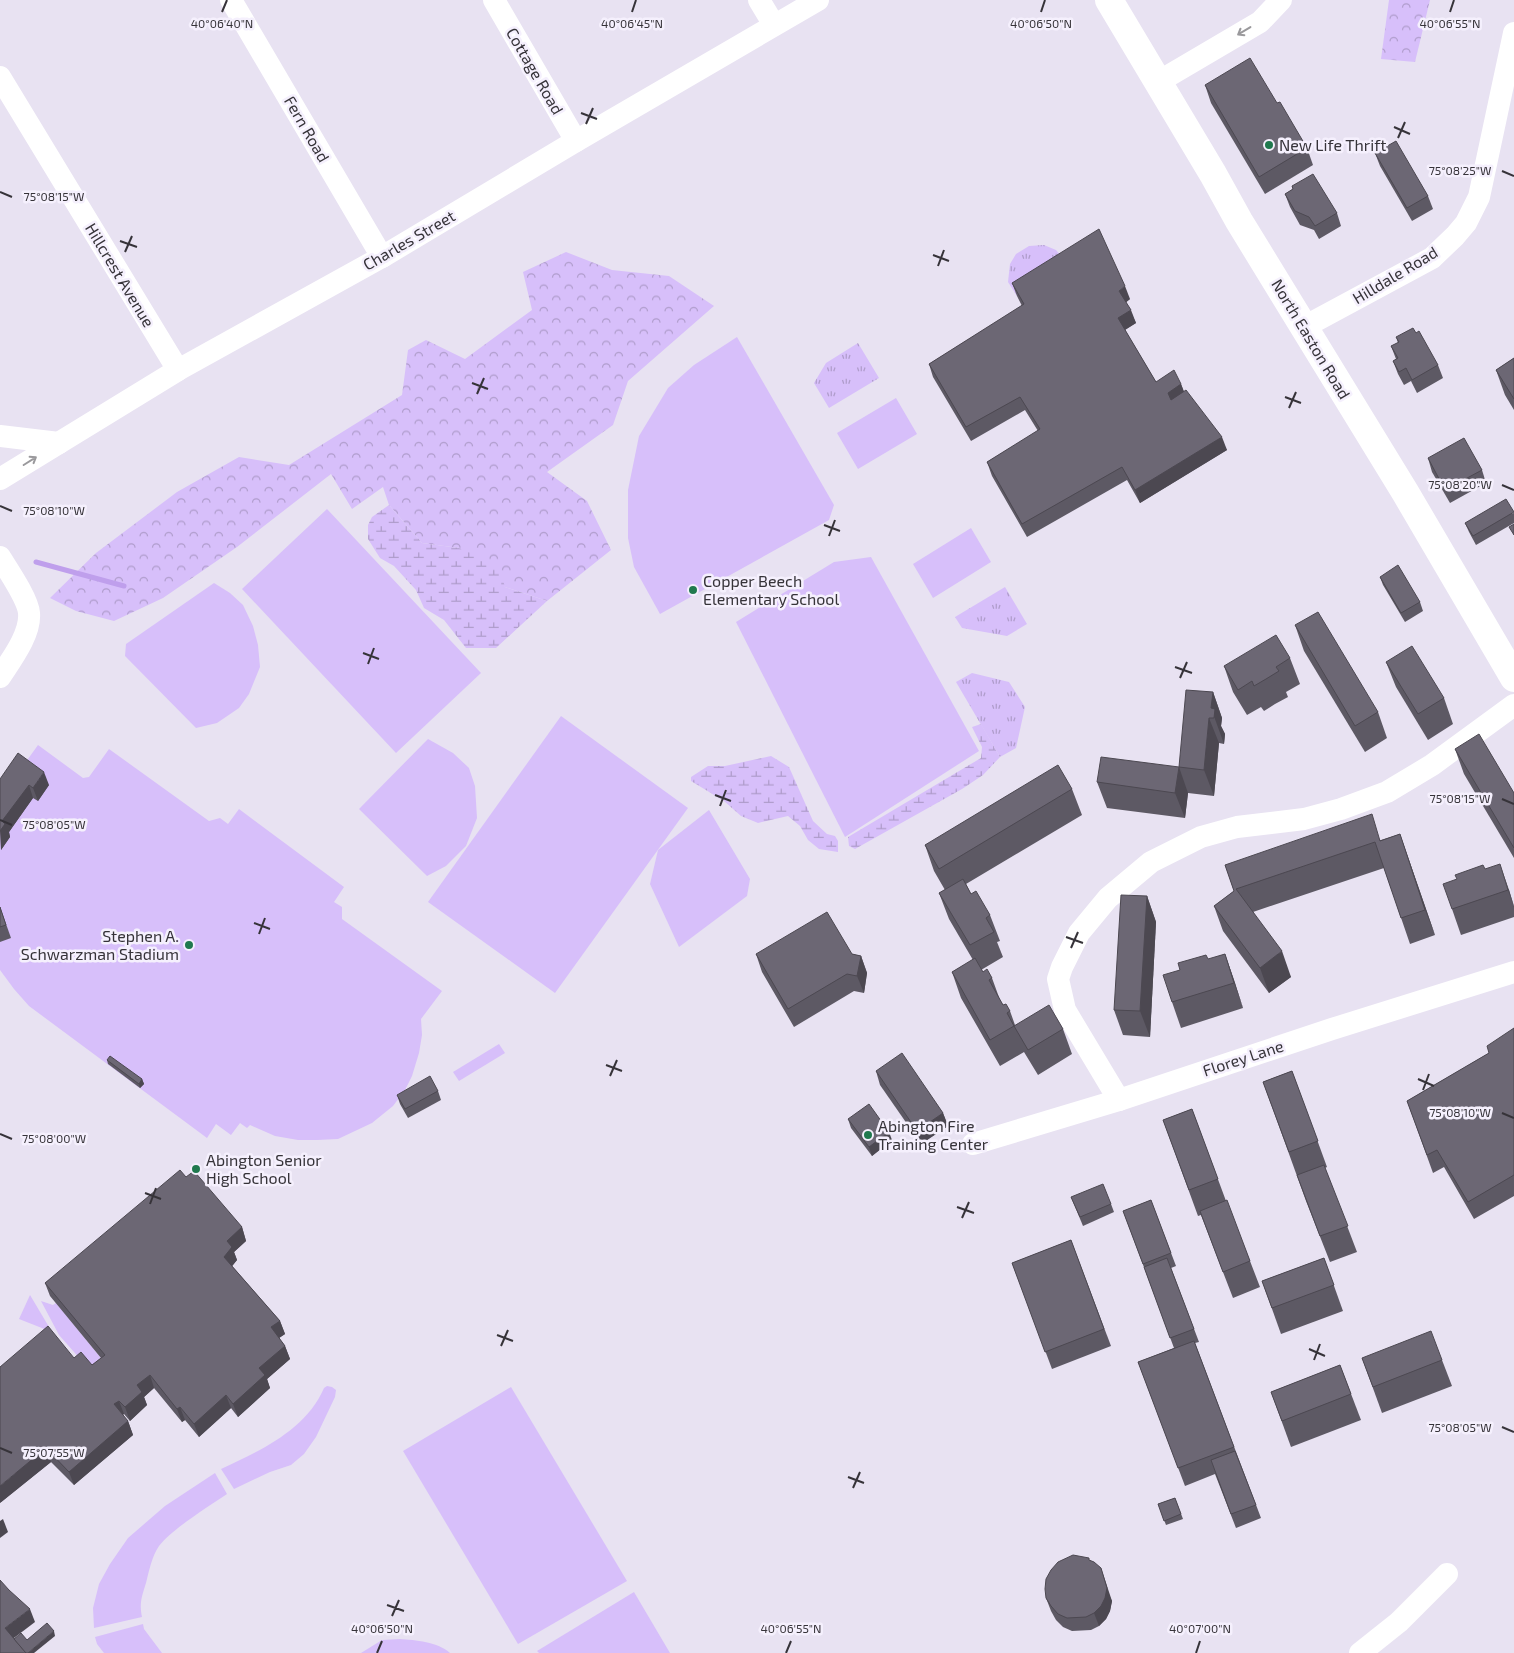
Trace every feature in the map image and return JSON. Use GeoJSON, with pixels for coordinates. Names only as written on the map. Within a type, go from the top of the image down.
{"type":"FeatureCollection","features":[{"type":"Feature","properties":{"kind":"main road","name":"North Easton Road"},"geometry":{"type":"LineString","coordinates":[[1109,0],[1239,221],[1415,509],[1514,678]]}},
{"type":"Feature","properties":{"kind":"street","name":"Fern Road"},"geometry":{"type":"LineString","coordinates":[[231,0],[382,257]]}},
{"type":"Feature","properties":{"kind":"street","name":"Cottage Road"},"geometry":{"type":"LineString","coordinates":[[494,0],[576,141]]}},
{"type":"Feature","properties":{"kind":"street"},"geometry":{"type":"LineString","coordinates":[[759,0],[774,25]]}},
{"type":"Feature","properties":{"kind":"street","name":"Charles Street"},"geometry":{"type":"LineString","coordinates":[[0,480],[178,370],[382,257],[818,0]]}},
{"type":"Feature","properties":{"kind":"street"},"geometry":{"type":"LineString","coordinates":[[1158,82],[1260,22],[1281,0]]}},
{"type":"Feature","properties":{"kind":"street","name":"Hilldale Road"},"geometry":{"type":"LineString","coordinates":[[1304,327],[1432,258],[1466,223],[1479,197],[1514,33]]}},
{"type":"Feature","properties":{"kind":"street","name":"Hillcrest Avenue"},"geometry":{"type":"LineString","coordinates":[[0,77],[178,370]]}},
{"type":"Feature","properties":{"kind":"street"},"geometry":{"type":"LineString","coordinates":[[0,436],[60,443]]}},
{"type":"Feature","properties":{"kind":"street"},"geometry":{"type":"LineString","coordinates":[[0,558],[26,603],[29,614],[24,640],[0,677]]}},
{"type":"Feature","properties":{"kind":"street"},"geometry":{"type":"LineString","coordinates":[[1118,1100],[1066,1010],[1058,979],[1079,933],[1108,898],[1151,862],[1201,837],[1237,827],[1304,819],[1341,809],[1387,792],[1432,765],[1514,705]]}},
{"type":"Feature","properties":{"kind":"street","name":"Florey Lane"},"geometry":{"type":"LineString","coordinates":[[973,1144],[1118,1100],[1332,1029],[1514,972]]}},
{"type":"Feature","properties":{"kind":"street"},"geometry":{"type":"LineString","coordinates":[[1360,1653],[1399,1622],[1447,1574]]}},
{"type":"Feature","properties":{"kind":"green space"},"geometry":{"type":"Polygon","coordinates":[[[1389,0],[1430,0],[1415,62],[1381,59],[1389,0]]]}},
{"type":"Feature","properties":{"kind":"green space"},"geometry":{"type":"Polygon","coordinates":[[[1044,245],[1056,250],[1062,257],[1017,296],[1008,282],[1010,264],[1016,254],[1029,246],[1044,245]]]}},
{"type":"Feature","properties":{"kind":"green space"},"geometry":{"type":"Polygon","coordinates":[[[566,252],[612,270],[669,276],[714,306],[628,381],[613,425],[547,472],[587,501],[611,550],[547,601],[505,587],[459,548],[422,543],[389,505],[383,487],[352,509],[331,474],[237,547],[163,598],[114,621],[76,611],[50,598],[96,553],[177,492],[239,457],[289,465],[402,395],[408,350],[426,340],[465,359],[532,310],[523,272],[566,252]]]}},
{"type":"Feature","properties":{"kind":"green space"},"geometry":{"type":"Polygon","coordinates":[[[737,337],[834,505],[829,520],[660,614],[634,567],[628,538],[628,490],[639,436],[668,388],[694,365],[737,337]]]}},
{"type":"Feature","properties":{"kind":"green space"},"geometry":{"type":"Polygon","coordinates":[[[858,343],[879,378],[829,408],[814,383],[826,363],[858,343]]]}},
{"type":"Feature","properties":{"kind":"green space"},"geometry":{"type":"Polygon","coordinates":[[[896,398],[917,434],[858,469],[837,433],[896,398]]]}},
{"type":"Feature","properties":{"kind":"green space"},"geometry":{"type":"Polygon","coordinates":[[[389,505],[422,543],[459,548],[498,564],[505,587],[547,601],[496,648],[466,648],[444,620],[424,608],[416,590],[394,566],[380,558],[368,539],[368,525],[372,517],[389,505]]]}},
{"type":"Feature","properties":{"kind":"green space"},"geometry":{"type":"Polygon","coordinates":[[[327,509],[481,673],[396,753],[242,589],[327,509]]]}},
{"type":"Feature","properties":{"kind":"green space"},"geometry":{"type":"Polygon","coordinates":[[[971,528],[991,562],[933,598],[913,564],[971,528]]]}},
{"type":"Feature","properties":{"kind":"green space"},"geometry":{"type":"Polygon","coordinates":[[[871,557],[979,751],[845,837],[736,622],[834,562],[871,557]]]}},
{"type":"Feature","properties":{"kind":"green space"},"geometry":{"type":"Polygon","coordinates":[[[214,583],[230,593],[243,605],[253,626],[258,645],[260,667],[249,694],[239,708],[217,723],[196,728],[125,656],[126,644],[214,583]]]}},
{"type":"Feature","properties":{"kind":"green space"},"geometry":{"type":"Polygon","coordinates":[[[1005,587],[1027,624],[1007,636],[962,628],[955,617],[1005,587]]]}},
{"type":"Feature","properties":{"kind":"green space"},"geometry":{"type":"Polygon","coordinates":[[[972,673],[1009,682],[1025,707],[1016,748],[1000,757],[956,682],[972,673]]]}},
{"type":"Feature","properties":{"kind":"green space"},"geometry":{"type":"Polygon","coordinates":[[[561,716],[688,808],[555,993],[428,902],[561,716]]]}},
{"type":"Feature","properties":{"kind":"green space"},"geometry":{"type":"Polygon","coordinates":[[[981,724],[1000,757],[983,775],[962,789],[855,849],[849,846],[848,837],[981,758],[982,747],[972,727],[981,724]]]}},
{"type":"Feature","properties":{"kind":"green space"},"geometry":{"type":"Polygon","coordinates":[[[428,739],[453,753],[469,768],[475,786],[477,818],[466,846],[446,866],[427,876],[359,809],[428,739]]]}},
{"type":"Feature","properties":{"kind":"green space","name":"Stephen A. Schwarzman Stadium"},"geometry":{"type":"Polygon","coordinates":[[[38,745],[83,778],[89,777],[109,749],[209,821],[220,818],[228,824],[239,809],[344,887],[334,902],[342,907],[342,919],[442,991],[421,1019],[422,1035],[412,1076],[405,1090],[393,1106],[372,1123],[338,1139],[298,1140],[275,1136],[250,1125],[247,1128],[240,1123],[231,1135],[216,1124],[207,1138],[29,1006],[0,970],[0,798],[38,745]]]}},
{"type":"Feature","properties":{"kind":"green space"},"geometry":{"type":"Polygon","coordinates":[[[771,756],[789,767],[813,821],[827,834],[835,836],[838,841],[838,852],[819,849],[808,840],[800,826],[788,816],[758,823],[741,816],[724,801],[691,781],[691,777],[708,766],[725,766],[771,756]]]}},
{"type":"Feature","properties":{"kind":"green space"},"geometry":{"type":"Polygon","coordinates":[[[709,810],[750,879],[747,896],[679,947],[650,884],[658,850],[709,810]]]}},
{"type":"Feature","properties":{"kind":"green space"},"geometry":{"type":"Polygon","coordinates":[[[499,1044],[505,1053],[459,1081],[453,1072],[499,1044]]]}},
{"type":"Feature","properties":{"kind":"green space"},"geometry":{"type":"Polygon","coordinates":[[[30,1295],[52,1332],[19,1319],[30,1295]]]}},
{"type":"Feature","properties":{"kind":"green space"},"geometry":{"type":"Polygon","coordinates":[[[41,1301],[53,1305],[56,1303],[109,1368],[97,1378],[59,1335],[41,1301]]]}},
{"type":"Feature","properties":{"kind":"green space"},"geometry":{"type":"Polygon","coordinates":[[[327,1386],[336,1390],[335,1397],[316,1437],[304,1454],[291,1465],[270,1472],[234,1489],[221,1469],[251,1455],[280,1438],[306,1416],[327,1386]]]}},
{"type":"Feature","properties":{"kind":"green space"},"geometry":{"type":"Polygon","coordinates":[[[511,1387],[627,1581],[518,1644],[403,1451],[511,1387]]]}},
{"type":"Feature","properties":{"kind":"green space"},"geometry":{"type":"Polygon","coordinates":[[[215,1473],[227,1494],[181,1526],[159,1546],[142,1596],[142,1617],[94,1628],[93,1608],[99,1584],[128,1538],[165,1506],[215,1473]]]}},
{"type":"Feature","properties":{"kind":"green space"},"geometry":{"type":"Polygon","coordinates":[[[634,1592],[670,1653],[539,1653],[537,1651],[634,1592]]]}},
{"type":"Feature","properties":{"kind":"green space"},"geometry":{"type":"Polygon","coordinates":[[[143,1624],[144,1629],[162,1653],[104,1653],[97,1644],[95,1637],[143,1624]]]}},
{"type":"Feature","properties":{"kind":"green space"},"geometry":{"type":"Polygon","coordinates":[[[400,1639],[433,1644],[450,1653],[361,1653],[382,1640],[400,1639]]]}},
{"type":"Feature","properties":{"kind":"building","name":"New Life Thrift"},"geometry":{"type":"Polygon","coordinates":[[[1250,58],[1277,103],[1280,102],[1307,148],[1259,177],[1205,85],[1250,58]]]}},
{"type":"Feature","properties":{"kind":"building"},"geometry":{"type":"Polygon","coordinates":[[[1396,141],[1428,196],[1407,208],[1375,153],[1396,141]]]}},
{"type":"Feature","properties":{"kind":"building"},"geometry":{"type":"Polygon","coordinates":[[[1313,174],[1337,213],[1315,226],[1309,217],[1295,211],[1285,194],[1293,189],[1292,186],[1313,174]]]}},
{"type":"Feature","properties":{"kind":"building"},"geometry":{"type":"Polygon","coordinates":[[[1099,229],[1125,286],[1119,291],[1131,310],[1118,318],[1156,382],[1174,370],[1181,384],[1168,393],[1171,400],[1186,390],[1222,437],[1135,490],[1122,467],[1022,524],[987,462],[1040,429],[1020,397],[966,427],[929,364],[1024,304],[1012,283],[1099,229]]]}},
{"type":"Feature","properties":{"kind":"building"},"geometry":{"type":"Polygon","coordinates":[[[1413,328],[1416,333],[1419,331],[1438,365],[1412,380],[1406,368],[1399,372],[1393,361],[1398,358],[1391,346],[1399,342],[1396,337],[1413,328]]]}},
{"type":"Feature","properties":{"kind":"building"},"geometry":{"type":"Polygon","coordinates":[[[1514,358],[1514,399],[1496,370],[1514,358]]]}},
{"type":"Feature","properties":{"kind":"building"},"geometry":{"type":"Polygon","coordinates":[[[1464,438],[1482,470],[1445,490],[1428,458],[1464,438]]]}},
{"type":"Feature","properties":{"kind":"building"},"geometry":{"type":"Polygon","coordinates":[[[1506,499],[1514,512],[1473,536],[1465,523],[1506,499]]]}},
{"type":"Feature","properties":{"kind":"building"},"geometry":{"type":"Polygon","coordinates":[[[1514,524],[1514,535],[1509,527],[1514,524]]]}},
{"type":"Feature","properties":{"kind":"building"},"geometry":{"type":"Polygon","coordinates":[[[1398,565],[1420,602],[1401,613],[1380,577],[1398,565]]]}},
{"type":"Feature","properties":{"kind":"building"},"geometry":{"type":"Polygon","coordinates":[[[1318,612],[1378,712],[1355,726],[1295,625],[1318,612]]]}},
{"type":"Feature","properties":{"kind":"building"},"geometry":{"type":"Polygon","coordinates":[[[1276,635],[1290,658],[1276,667],[1279,671],[1266,679],[1254,686],[1252,681],[1238,690],[1224,666],[1276,635]]]}},
{"type":"Feature","properties":{"kind":"building"},"geometry":{"type":"Polygon","coordinates":[[[1412,646],[1444,698],[1418,714],[1386,662],[1412,646]]]}},
{"type":"Feature","properties":{"kind":"building"},"geometry":{"type":"Polygon","coordinates":[[[1186,690],[1213,692],[1211,708],[1215,709],[1214,718],[1209,718],[1204,770],[1179,767],[1186,690]]]}},
{"type":"Feature","properties":{"kind":"building"},"geometry":{"type":"Polygon","coordinates":[[[1479,734],[1514,793],[1514,848],[1455,749],[1479,734]]]}},
{"type":"Feature","properties":{"kind":"building"},"geometry":{"type":"Polygon","coordinates":[[[18,753],[44,772],[33,788],[29,785],[2,821],[5,824],[0,831],[0,779],[18,753]]]}},
{"type":"Feature","properties":{"kind":"building"},"geometry":{"type":"Polygon","coordinates":[[[1101,757],[1179,767],[1175,793],[1097,782],[1101,757]]]}},
{"type":"Feature","properties":{"kind":"building"},"geometry":{"type":"Polygon","coordinates":[[[1058,765],[1072,789],[939,869],[925,845],[1058,765]]]}},
{"type":"Feature","properties":{"kind":"building"},"geometry":{"type":"Polygon","coordinates":[[[1372,814],[1380,841],[1400,834],[1425,910],[1401,918],[1375,842],[1236,889],[1282,951],[1260,968],[1214,906],[1234,891],[1225,865],[1372,814]]]}},
{"type":"Feature","properties":{"kind":"building"},"geometry":{"type":"Polygon","coordinates":[[[1500,864],[1508,890],[1452,909],[1443,884],[1457,879],[1455,875],[1483,865],[1485,869],[1500,864]]]}},
{"type":"Feature","properties":{"kind":"building"},"geometry":{"type":"Polygon","coordinates":[[[963,879],[971,894],[976,891],[990,915],[986,918],[994,932],[970,945],[939,893],[963,879]]]}},
{"type":"Feature","properties":{"kind":"building"},"geometry":{"type":"Polygon","coordinates":[[[1121,895],[1147,896],[1140,1011],[1114,1010],[1121,895]]]}},
{"type":"Feature","properties":{"kind":"building"},"geometry":{"type":"Polygon","coordinates":[[[0,907],[6,925],[0,927],[0,907]]]}},
{"type":"Feature","properties":{"kind":"building"},"geometry":{"type":"Polygon","coordinates":[[[827,912],[852,954],[861,956],[857,976],[847,974],[788,1009],[756,954],[827,912]]]}},
{"type":"Feature","properties":{"kind":"building"},"geometry":{"type":"Polygon","coordinates":[[[1225,954],[1234,983],[1172,1002],[1163,975],[1180,970],[1178,963],[1206,955],[1208,959],[1225,954]]]}},
{"type":"Feature","properties":{"kind":"building"},"geometry":{"type":"Polygon","coordinates":[[[975,958],[983,972],[987,969],[992,978],[989,980],[1003,1005],[1006,1004],[1010,1011],[1007,1013],[1014,1026],[990,1040],[952,972],[975,958]]]}},
{"type":"Feature","properties":{"kind":"building"},"geometry":{"type":"Polygon","coordinates":[[[1049,1005],[1063,1029],[1028,1050],[1014,1026],[1049,1005]]]}},
{"type":"Feature","properties":{"kind":"building"},"geometry":{"type":"Polygon","coordinates":[[[1514,1028],[1514,1175],[1468,1202],[1437,1150],[1427,1155],[1407,1101],[1489,1053],[1487,1046],[1514,1028]]]}},
{"type":"Feature","properties":{"kind":"building"},"geometry":{"type":"Polygon","coordinates":[[[902,1053],[943,1113],[917,1131],[876,1071],[902,1053]]]}},
{"type":"Feature","properties":{"kind":"building"},"geometry":{"type":"Polygon","coordinates":[[[110,1056],[142,1079],[139,1084],[107,1060],[110,1056]]]}},
{"type":"Feature","properties":{"kind":"building"},"geometry":{"type":"Polygon","coordinates":[[[1292,1071],[1318,1141],[1289,1152],[1263,1082],[1292,1071]]]}},
{"type":"Feature","properties":{"kind":"building"},"geometry":{"type":"Polygon","coordinates":[[[430,1076],[438,1091],[405,1109],[397,1095],[430,1076]]]}},
{"type":"Feature","properties":{"kind":"building"},"geometry":{"type":"Polygon","coordinates":[[[869,1104],[889,1132],[869,1147],[848,1119],[869,1104]]]}},
{"type":"Feature","properties":{"kind":"building"},"geometry":{"type":"Polygon","coordinates":[[[1192,1109],[1218,1179],[1189,1190],[1163,1120],[1192,1109]]]}},
{"type":"Feature","properties":{"kind":"building"},"geometry":{"type":"Polygon","coordinates":[[[1324,1165],[1348,1226],[1320,1236],[1297,1175],[1324,1165]]]}},
{"type":"Feature","properties":{"kind":"building","name":"Abington Senior High School"},"geometry":{"type":"Polygon","coordinates":[[[180,1170],[186,1177],[194,1171],[242,1227],[227,1241],[232,1247],[224,1257],[280,1321],[271,1327],[285,1346],[259,1368],[265,1375],[233,1404],[226,1395],[194,1424],[180,1407],[177,1409],[150,1375],[137,1385],[142,1392],[125,1407],[119,1401],[114,1404],[128,1421],[69,1472],[46,1448],[0,1486],[0,1367],[48,1326],[74,1358],[81,1352],[92,1365],[105,1355],[45,1283],[180,1170]]]}},
{"type":"Feature","properties":{"kind":"building"},"geometry":{"type":"Polygon","coordinates":[[[1103,1184],[1111,1204],[1080,1217],[1071,1197],[1103,1184]]]}},
{"type":"Feature","properties":{"kind":"building"},"geometry":{"type":"Polygon","coordinates":[[[1151,1200],[1171,1253],[1143,1264],[1123,1211],[1151,1200]]]}},
{"type":"Feature","properties":{"kind":"building"},"geometry":{"type":"Polygon","coordinates":[[[1227,1200],[1250,1261],[1223,1272],[1200,1211],[1227,1200]]]}},
{"type":"Feature","properties":{"kind":"building"},"geometry":{"type":"Polygon","coordinates":[[[1071,1240],[1104,1329],[1045,1352],[1012,1263],[1071,1240]]]}},
{"type":"Feature","properties":{"kind":"building"},"geometry":{"type":"Polygon","coordinates":[[[1167,1258],[1194,1329],[1170,1338],[1144,1267],[1167,1258]]]}},
{"type":"Feature","properties":{"kind":"building"},"geometry":{"type":"Polygon","coordinates":[[[1324,1258],[1334,1285],[1272,1308],[1262,1281],[1324,1258]]]}},
{"type":"Feature","properties":{"kind":"building"},"geometry":{"type":"Polygon","coordinates":[[[1431,1331],[1442,1360],[1373,1387],[1362,1358],[1431,1331]]]}},
{"type":"Feature","properties":{"kind":"building"},"geometry":{"type":"Polygon","coordinates":[[[1194,1341],[1234,1447],[1178,1468],[1138,1362],[1194,1341]]]}},
{"type":"Feature","properties":{"kind":"building"},"geometry":{"type":"Polygon","coordinates":[[[1340,1365],[1351,1394],[1282,1421],[1271,1392],[1340,1365]]]}},
{"type":"Feature","properties":{"kind":"building"},"geometry":{"type":"Polygon","coordinates":[[[1235,1451],[1256,1505],[1231,1514],[1211,1460],[1235,1451]]]}},
{"type":"Feature","properties":{"kind":"building"},"geometry":{"type":"Polygon","coordinates":[[[1175,1498],[1181,1514],[1164,1521],[1158,1504],[1175,1498]]]}},
{"type":"Feature","properties":{"kind":"building"},"geometry":{"type":"Polygon","coordinates":[[[1073,1555],[1089,1558],[1089,1560],[1101,1568],[1107,1588],[1101,1606],[1094,1613],[1086,1617],[1067,1618],[1058,1614],[1046,1598],[1046,1579],[1051,1570],[1058,1562],[1073,1555]]]}},
{"type":"Feature","properties":{"kind":"building"},"geometry":{"type":"Polygon","coordinates":[[[0,1580],[30,1609],[5,1628],[26,1653],[0,1653],[0,1580]]]}},
{"type":"Feature","properties":{"kind":"building"},"geometry":{"type":"Polygon","coordinates":[[[47,1623],[54,1631],[28,1653],[14,1639],[21,1633],[27,1640],[47,1623]]]}},
{"type":"Feature","properties":{"kind":"waterway"},"geometry":{"type":"LineString","coordinates":[[36,562],[124,586]]}},
{"type":"Feature","properties":{"kind":"place","name":"New Life Thrift"},"geometry":{"type":"Point","coordinates":[1269,145]}},
{"type":"Feature","properties":{"kind":"place","name":"Copper Beech Elementary School"},"geometry":{"type":"Point","coordinates":[693,590]}},
{"type":"Feature","properties":{"kind":"place","name":"Stephen A. Schwarzman Stadium"},"geometry":{"type":"Point","coordinates":[189,945]}},
{"type":"Feature","properties":{"kind":"place","name":"Abington Fire Training Center"},"geometry":{"type":"Point","coordinates":[868,1135]}},
{"type":"Feature","properties":{"kind":"place","name":"Abington Senior High School"},"geometry":{"type":"Point","coordinates":[196,1169]}}]}
